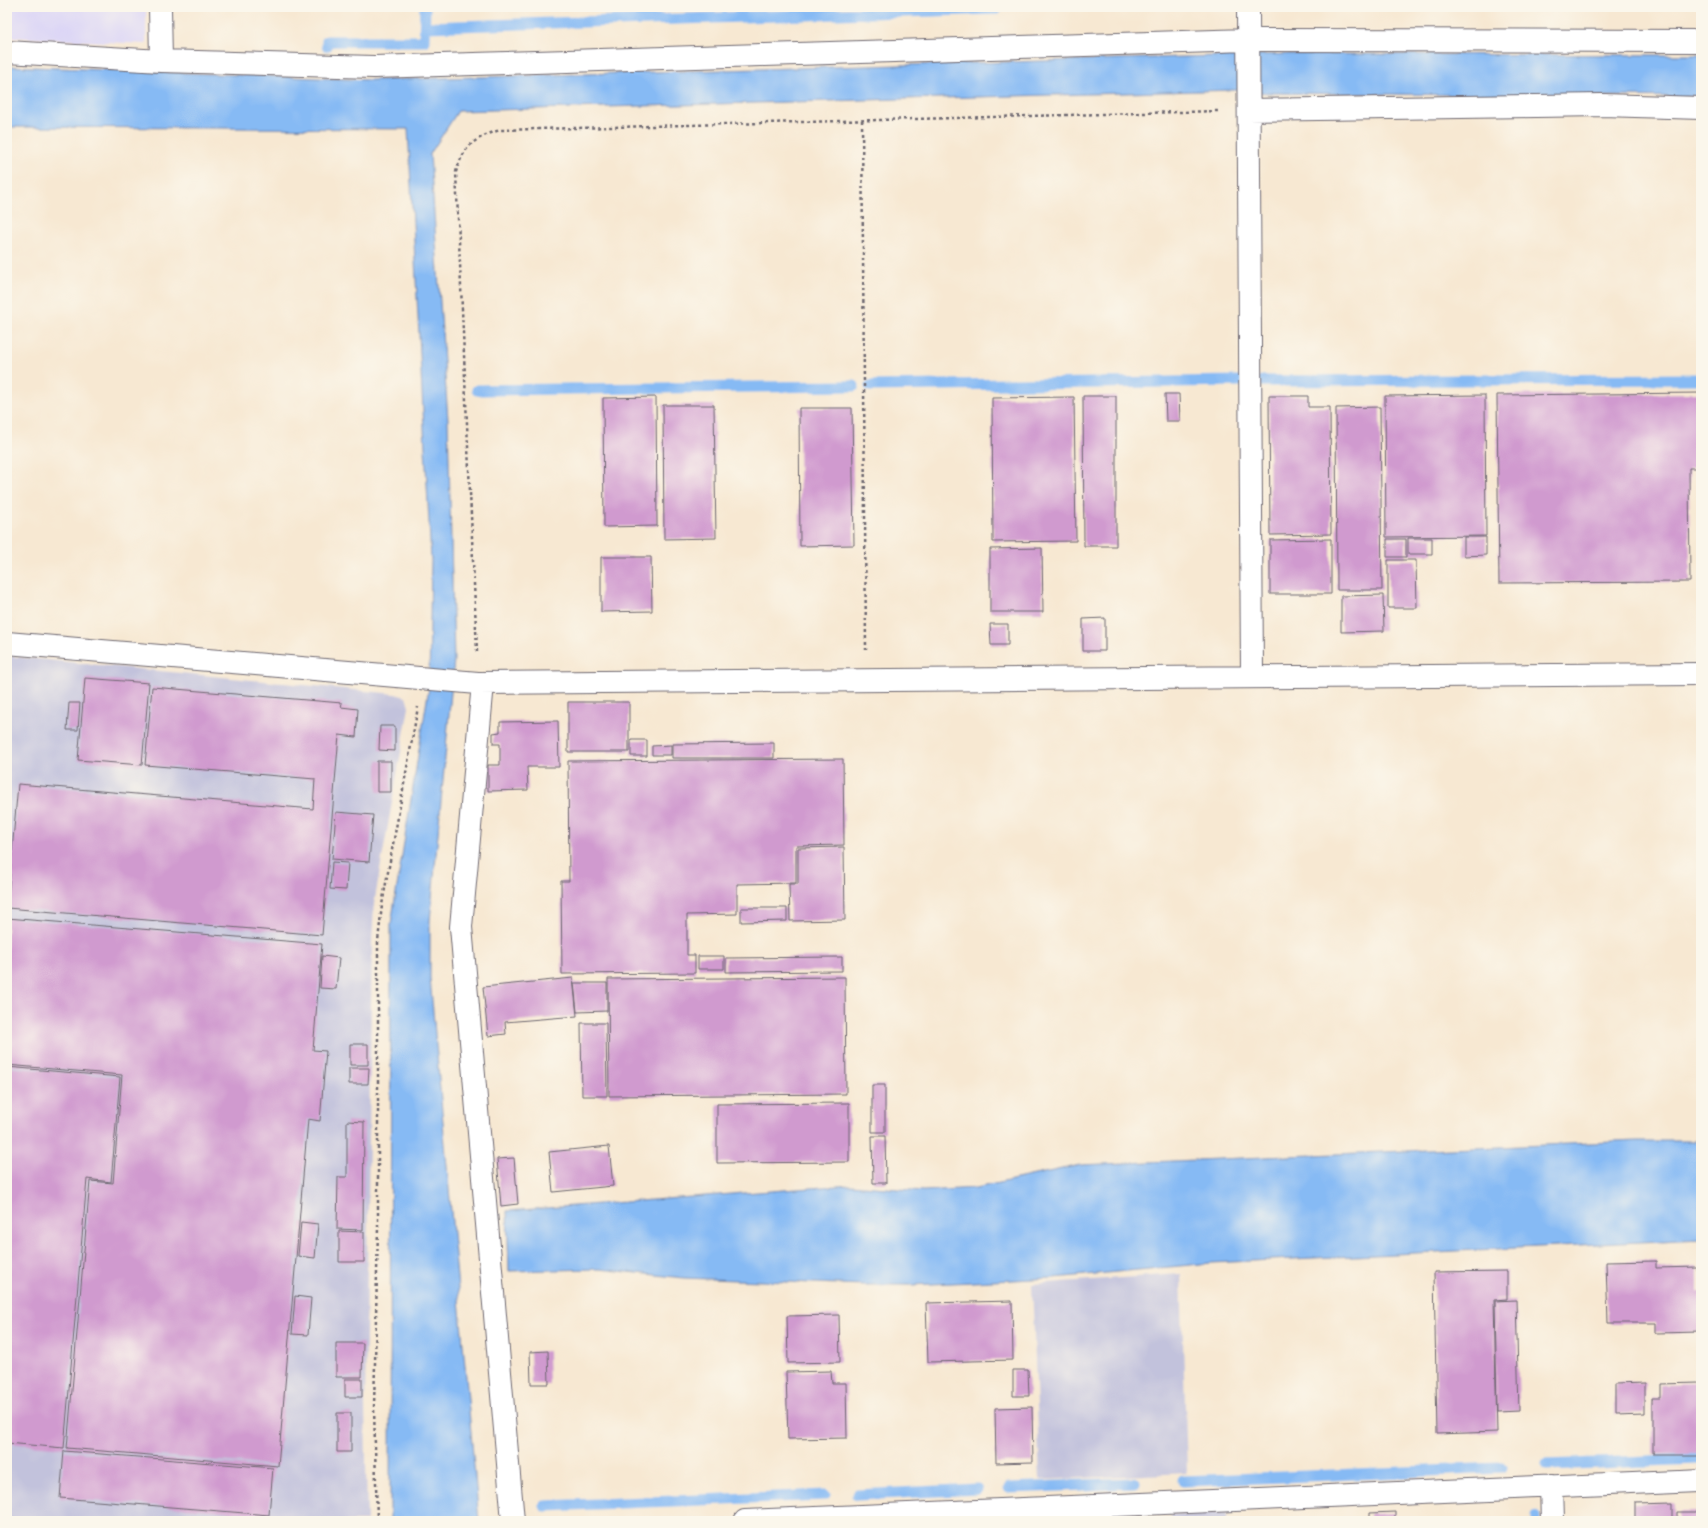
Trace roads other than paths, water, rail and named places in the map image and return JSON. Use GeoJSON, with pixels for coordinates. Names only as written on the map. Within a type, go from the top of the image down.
{"type":"FeatureCollection","features":[{"type":"Feature","properties":{"kind":"street"},"geometry":{"type":"LineString","coordinates":[[160,7],[161,61]]}},
{"type":"Feature","properties":{"kind":"street"},"geometry":{"type":"LineString","coordinates":[[1248,7],[1252,678]]}},
{"type":"Feature","properties":{"kind":"street"},"geometry":{"type":"LineString","coordinates":[[7,52],[161,61],[374,67],[1248,46],[1701,41]]}},
{"type":"Feature","properties":{"kind":"street"},"geometry":{"type":"LineString","coordinates":[[1249,104],[1603,105],[1701,108]]}},
{"type":"Feature","properties":{"kind":"street"},"geometry":{"type":"LineString","coordinates":[[7,643],[474,683],[1701,674]]}},
{"type":"Feature","properties":{"kind":"street"},"geometry":{"type":"LineString","coordinates":[[474,683],[461,927],[513,1521]]}},
{"type":"Feature","properties":{"kind":"street"},"geometry":{"type":"LineString","coordinates":[[745,1521],[875,1518],[1701,1480]]}},
{"type":"Feature","properties":{"kind":"street"},"geometry":{"type":"LineString","coordinates":[[1552,1486],[1552,1521]]}},
{"type":"Feature","properties":{"kind":"water"},"geometry":{"type":"Polygon","coordinates":[[[1289,54],[1701,55],[1701,97],[1268,93],[1237,90],[458,111],[430,154],[448,420],[454,660],[430,921],[430,978],[479,1521],[390,1521],[391,924],[429,687],[431,560],[408,129],[7,127],[7,66],[371,80],[1289,54]]]}},
{"type":"Feature","properties":{"kind":"water"},"geometry":{"type":"Polygon","coordinates":[[[1637,1141],[1701,1141],[1701,1239],[1211,1263],[1054,1278],[911,1285],[865,1285],[684,1278],[599,1269],[509,1271],[507,1211],[850,1185],[923,1191],[976,1188],[1080,1165],[1637,1141]]]}},
{"type":"Feature","properties":{"kind":"waterway"},"geometry":{"type":"LineString","coordinates":[[327,46],[327,41],[424,41],[425,7]]}},
{"type":"Feature","properties":{"kind":"waterway"},"geometry":{"type":"LineString","coordinates":[[425,27],[997,9]]}},
{"type":"Feature","properties":{"kind":"waterway"},"geometry":{"type":"LineString","coordinates":[[1262,381],[1701,379]]}},
{"type":"Feature","properties":{"kind":"waterway"},"geometry":{"type":"LineString","coordinates":[[870,386],[1242,381]]}},
{"type":"Feature","properties":{"kind":"waterway"},"geometry":{"type":"LineString","coordinates":[[477,390],[854,386]]}},
{"type":"Feature","properties":{"kind":"waterway"},"geometry":{"type":"LineString","coordinates":[[1546,1465],[1698,1459]]}},
{"type":"Feature","properties":{"kind":"waterway"},"geometry":{"type":"LineString","coordinates":[[1183,1481],[1501,1468]]}},
{"type":"Feature","properties":{"kind":"waterway"},"geometry":{"type":"LineString","coordinates":[[1009,1488],[1134,1483]]}},
{"type":"Feature","properties":{"kind":"waterway"},"geometry":{"type":"LineString","coordinates":[[857,1495],[977,1489]]}},
{"type":"Feature","properties":{"kind":"waterway"},"geometry":{"type":"LineString","coordinates":[[545,1506],[825,1495]]}},
{"type":"Feature","properties":{"kind":"waterway"},"geometry":{"type":"LineString","coordinates":[[1536,1516],[1536,1521]]}}]}
